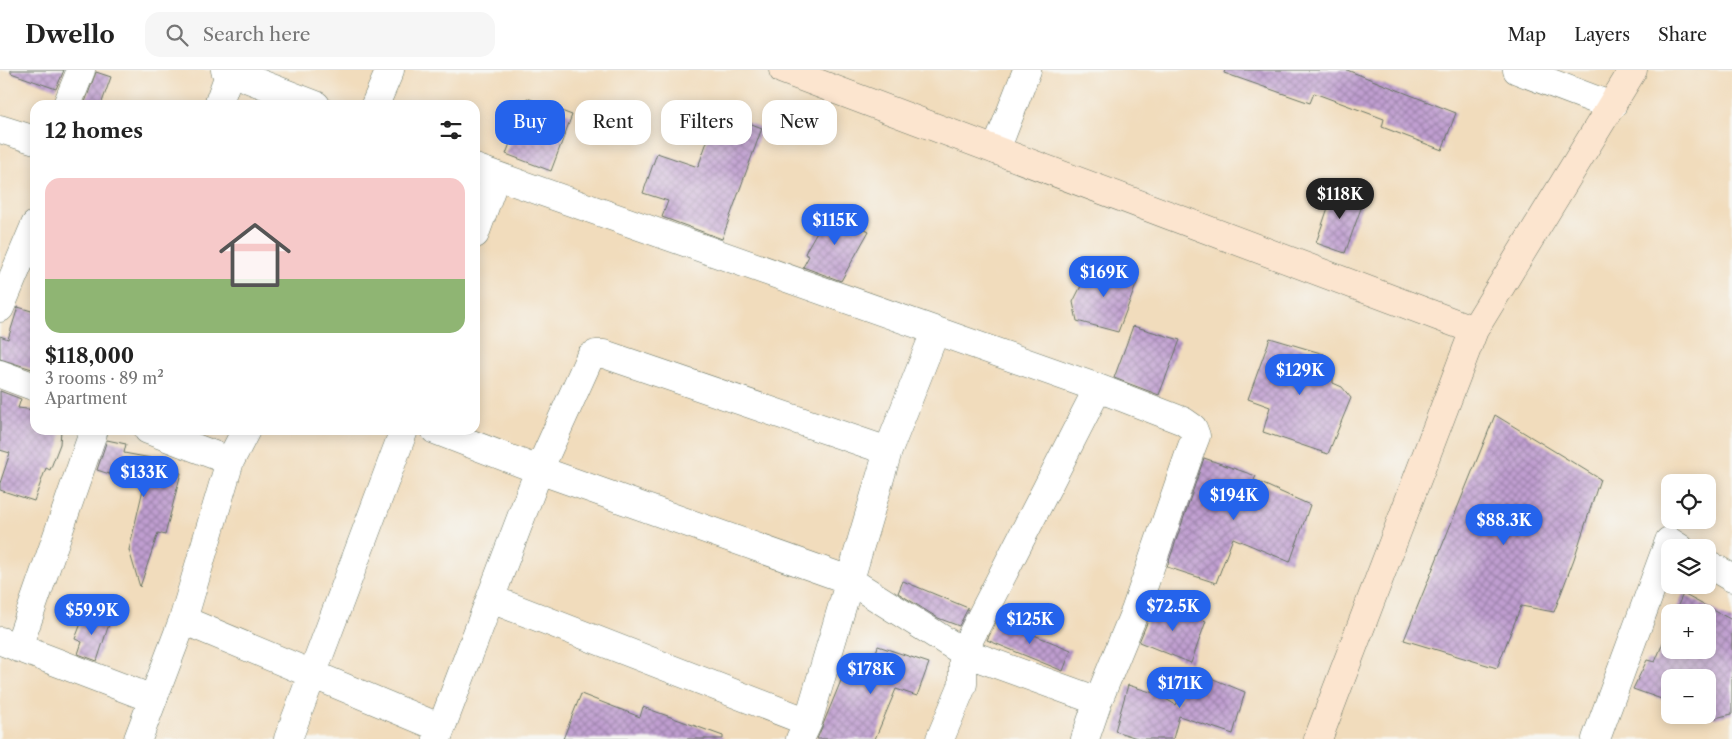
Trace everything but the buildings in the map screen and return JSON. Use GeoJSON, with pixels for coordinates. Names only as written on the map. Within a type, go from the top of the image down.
{"type":"FeatureCollection","features":[{"type":"Feature","properties":{"kind":"main road"},"geometry":{"type":"LineString","coordinates":[[783,70],[1474,330]]}},
{"type":"Feature","properties":{"kind":"main road"},"geometry":{"type":"LineString","coordinates":[[1318,739],[1474,330],[1633,70]]}},
{"type":"Feature","properties":{"kind":"street"},"geometry":{"type":"LineString","coordinates":[[70,100],[81,70]]}},
{"type":"Feature","properties":{"kind":"street"},"geometry":{"type":"LineString","coordinates":[[377,100],[390,70]]}},
{"type":"Feature","properties":{"kind":"street"},"geometry":{"type":"LineString","coordinates":[[996,150],[1027,70]]}},
{"type":"Feature","properties":{"kind":"street"},"geometry":{"type":"LineString","coordinates":[[1517,70],[1612,106]]}},
{"type":"Feature","properties":{"kind":"street"},"geometry":{"type":"LineString","coordinates":[[219,100],[227,71],[303,100]]}},
{"type":"Feature","properties":{"kind":"street"},"geometry":{"type":"LineString","coordinates":[[0,130],[30,139]]}},
{"type":"Feature","properties":{"kind":"street"},"geometry":{"type":"LineString","coordinates":[[480,206],[486,172],[1098,388],[1183,421],[1193,428],[1196,436],[1135,610],[1098,701],[1085,739]]}},
{"type":"Feature","properties":{"kind":"street"},"geometry":{"type":"LineString","coordinates":[[0,308],[30,237]]}},
{"type":"Feature","properties":{"kind":"street"},"geometry":{"type":"LineString","coordinates":[[491,599],[804,731],[888,451],[935,332]]}},
{"type":"Feature","properties":{"kind":"street"},"geometry":{"type":"LineString","coordinates":[[183,620],[312,675],[439,733],[539,470],[590,357],[596,354],[604,354],[888,451]]}},
{"type":"Feature","properties":{"kind":"street"},"geometry":{"type":"LineString","coordinates":[[0,374],[30,385]]}},
{"type":"Feature","properties":{"kind":"street"},"geometry":{"type":"LineString","coordinates":[[940,739],[963,684],[964,652],[1098,388]]}},
{"type":"Feature","properties":{"kind":"street"},"geometry":{"type":"LineString","coordinates":[[92,435],[9,644],[153,699]]}},
{"type":"Feature","properties":{"kind":"street"},"geometry":{"type":"LineString","coordinates":[[161,435],[230,461]]}},
{"type":"Feature","properties":{"kind":"street"},"geometry":{"type":"LineString","coordinates":[[138,739],[183,620],[230,461],[243,435]]}},
{"type":"Feature","properties":{"kind":"street"},"geometry":{"type":"LineString","coordinates":[[288,739],[402,435]]}},
{"type":"Feature","properties":{"kind":"street"},"geometry":{"type":"LineString","coordinates":[[448,435],[539,470],[849,580],[964,652],[1098,701]]}},
{"type":"Feature","properties":{"kind":"street"},"geometry":{"type":"LineString","coordinates":[[1596,739],[1661,563]]}},
{"type":"Feature","properties":{"kind":"street"},"geometry":{"type":"LineString","coordinates":[[1716,569],[1732,578]]}}]}
